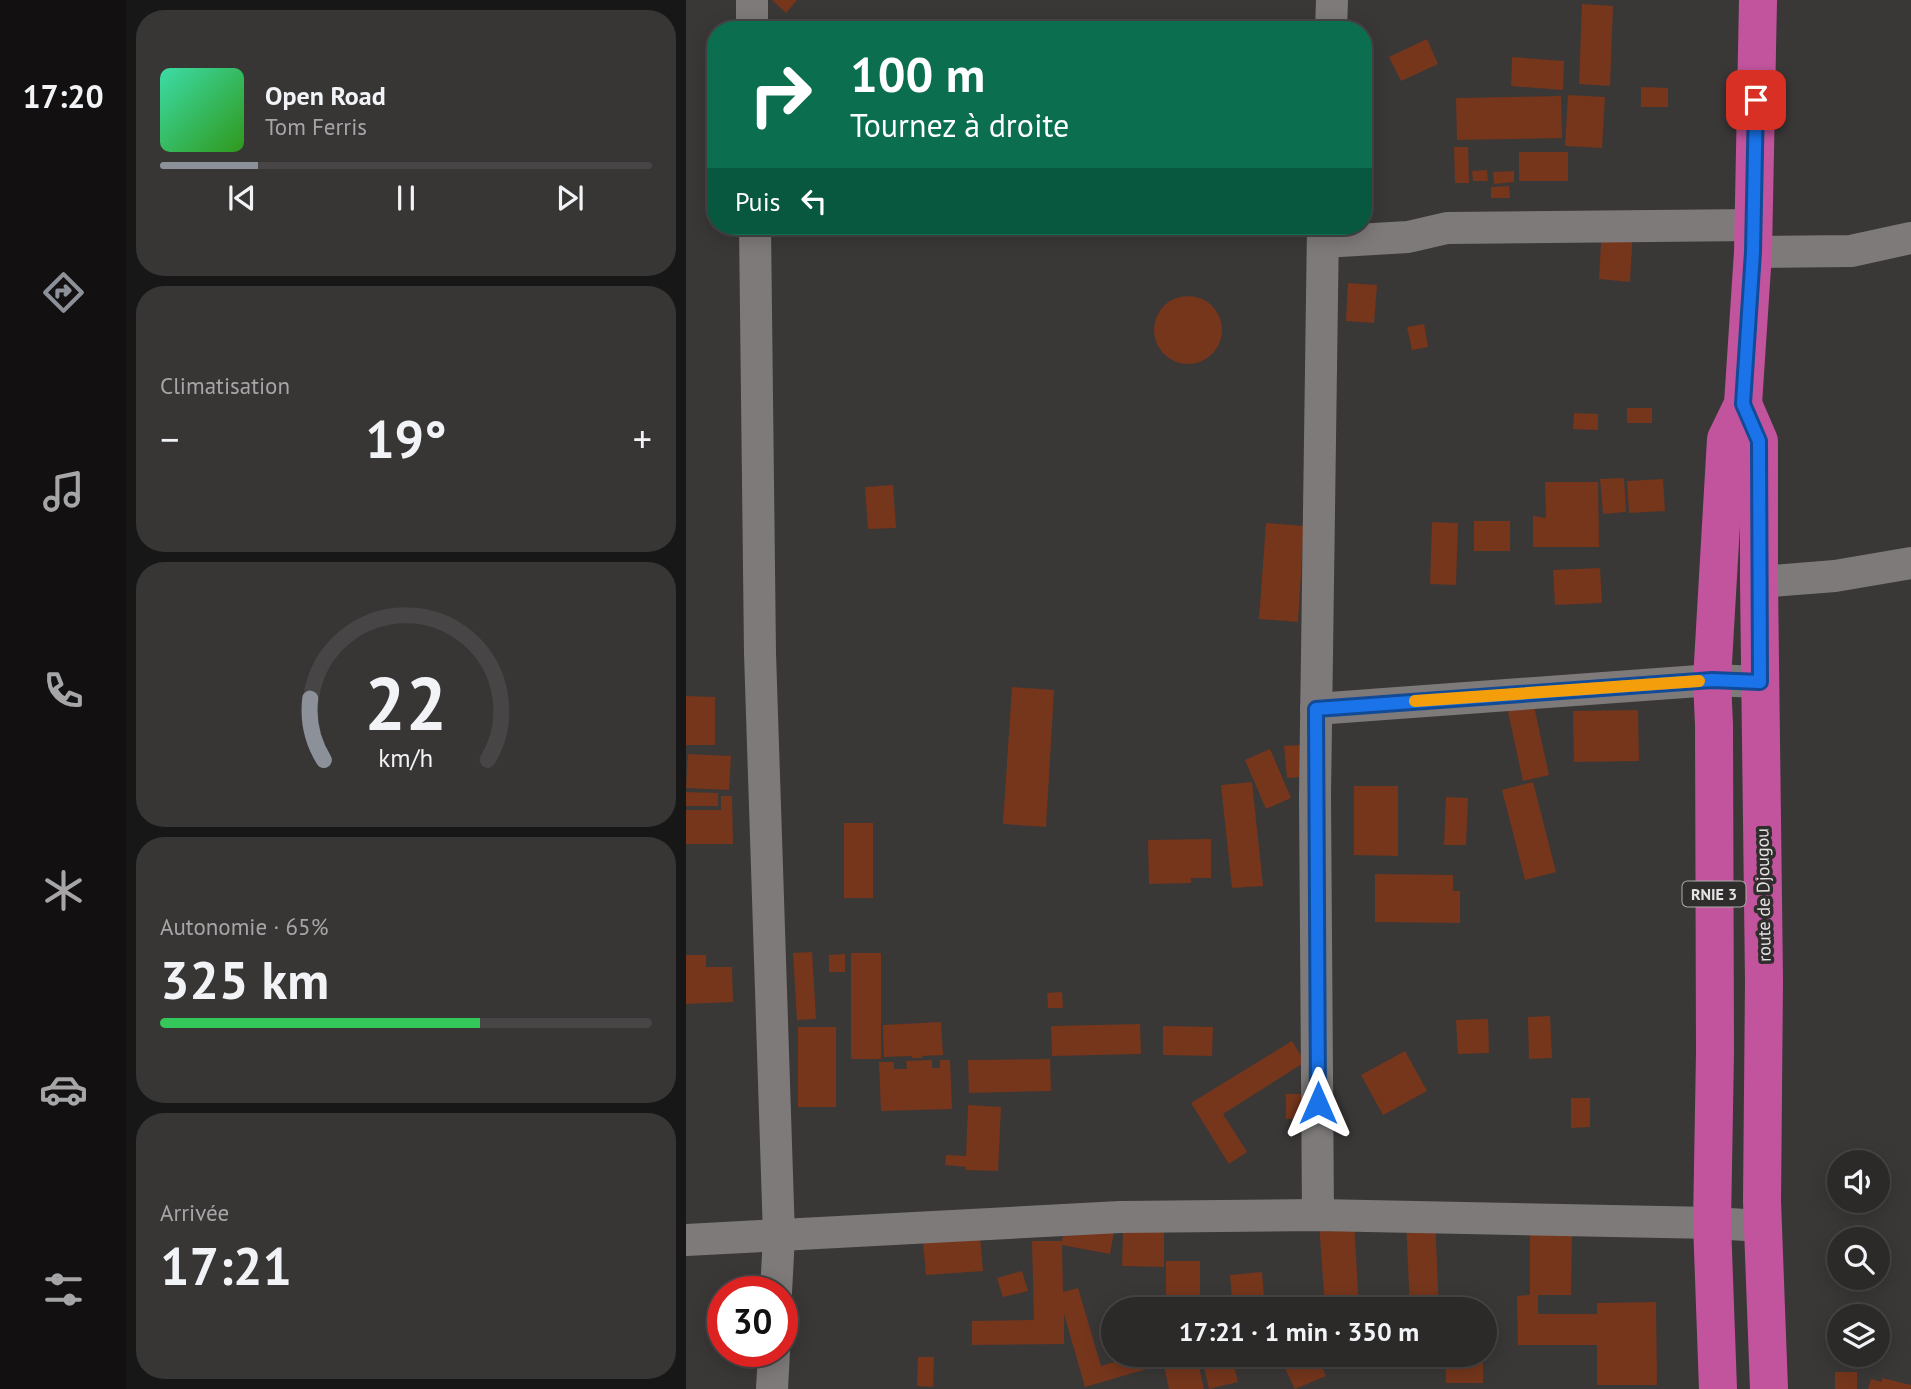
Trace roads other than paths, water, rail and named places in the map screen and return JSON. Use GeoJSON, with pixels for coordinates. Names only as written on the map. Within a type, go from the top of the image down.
{"type":"FeatureCollection","features":[{"type":"Feature","properties":{"kind":"highway","name":"RNIE 3"},"geometry":{"type":"LineString","coordinates":[[1718,1389],[1712,1223],[1715,1052],[1712,680],[1726,439],[1743,404],[1754,238],[1758,0]]}},
{"type":"Feature","properties":{"kind":"highway","name":"route de Djougou"},"geometry":{"type":"LineString","coordinates":[[1743,404],[1759,441],[1764,979],[1763,1226],[1769,1389]]}},
{"type":"Feature","properties":{"kind":"street"},"geometry":{"type":"LineString","coordinates":[[752,0],[752,21]]}},
{"type":"Feature","properties":{"kind":"street"},"geometry":{"type":"LineString","coordinates":[[1331,21],[1332,0]]}},
{"type":"Feature","properties":{"kind":"street"},"geometry":{"type":"LineString","coordinates":[[1351,235],[1408,237],[1447,228],[1754,238],[1851,251],[1911,239]]}},
{"type":"Feature","properties":{"kind":"street"},"geometry":{"type":"LineString","coordinates":[[755,235],[760,653],[779,1236],[777,1276]]}},
{"type":"Feature","properties":{"kind":"street"},"geometry":{"type":"LineString","coordinates":[[1318,1215],[1316,709],[1323,235]]}},
{"type":"Feature","properties":{"kind":"street"},"geometry":{"type":"LineString","coordinates":[[1759,582],[1835,576],[1911,563]]}},
{"type":"Feature","properties":{"kind":"street"},"geometry":{"type":"LineString","coordinates":[[1316,709],[1712,680],[1760,682]]}},
{"type":"Feature","properties":{"kind":"street"},"geometry":{"type":"LineString","coordinates":[[686,1240],[1120,1217],[1318,1215],[1763,1226]]}},
{"type":"Feature","properties":{"kind":"street"},"geometry":{"type":"LineString","coordinates":[[772,1389],[773,1367]]}}]}
